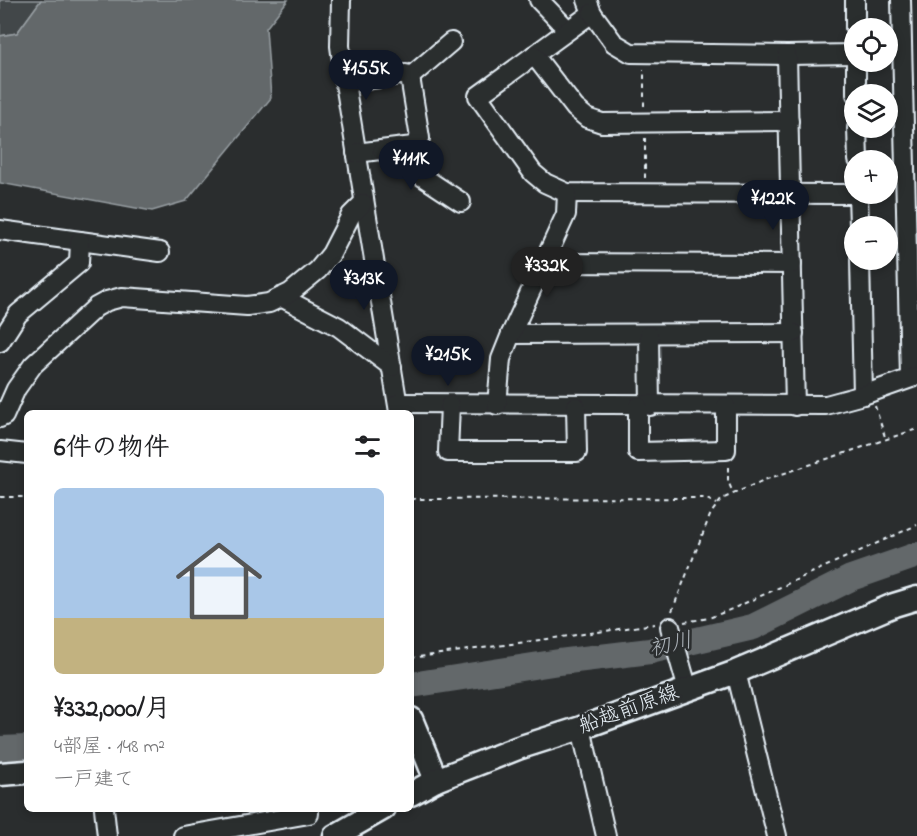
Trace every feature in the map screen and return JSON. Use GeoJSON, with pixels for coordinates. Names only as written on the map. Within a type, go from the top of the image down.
{"type":"FeatureCollection","features":[{"type":"Feature","properties":{"kind":"main road","name":"船越前原線"},"geometry":{"type":"LineString","coordinates":[[414,792],[436,780],[518,748],[581,728],[736,672],[917,598]]}},
{"type":"Feature","properties":{"kind":"main road"},"geometry":{"type":"LineString","coordinates":[[414,726],[436,780]]}},
{"type":"Feature","properties":{"kind":"main road"},"geometry":{"type":"LineString","coordinates":[[0,774],[24,772]]}},
{"type":"Feature","properties":{"kind":"main road"},"geometry":{"type":"LineString","coordinates":[[335,836],[377,812]]}},
{"type":"Feature","properties":{"kind":"street"},"geometry":{"type":"LineString","coordinates":[[342,0],[340,46],[345,83],[398,408],[450,405],[826,405],[914,377],[912,248],[903,183],[910,106],[909,41],[900,0]]}},
{"type":"Feature","properties":{"kind":"street"},"geometry":{"type":"LineString","coordinates":[[539,0],[567,29]]}},
{"type":"Feature","properties":{"kind":"street"},"geometry":{"type":"LineString","coordinates":[[855,0],[855,18]]}},
{"type":"Feature","properties":{"kind":"street"},"geometry":{"type":"LineString","coordinates":[[844,54],[788,56],[631,53],[614,43],[589,7],[567,29],[478,96],[533,173],[544,183],[567,193],[844,194]]}},
{"type":"Feature","properties":{"kind":"street"},"geometry":{"type":"LineString","coordinates":[[410,77],[451,42]]}},
{"type":"Feature","properties":{"kind":"street"},"geometry":{"type":"LineString","coordinates":[[534,54],[575,108],[587,118],[602,123],[789,122]]}},
{"type":"Feature","properties":{"kind":"street"},"geometry":{"type":"LineString","coordinates":[[788,56],[795,406]]}},
{"type":"Feature","properties":{"kind":"street"},"geometry":{"type":"LineString","coordinates":[[345,83],[406,74],[410,77]]}},
{"type":"Feature","properties":{"kind":"street"},"geometry":{"type":"LineString","coordinates":[[356,153],[413,146],[420,138],[410,77]]}},
{"type":"Feature","properties":{"kind":"street"},"geometry":{"type":"LineString","coordinates":[[382,150],[461,201]]}},
{"type":"Feature","properties":{"kind":"street"},"geometry":{"type":"LineString","coordinates":[[497,405],[501,359],[566,214],[567,193]]}},
{"type":"Feature","properties":{"kind":"street"},"geometry":{"type":"LineString","coordinates":[[0,418],[4,416],[16,389],[33,365],[96,307],[107,301],[123,297],[247,306],[269,303],[302,284],[318,270],[331,254],[351,215],[363,203]]}},
{"type":"Feature","properties":{"kind":"street"},"geometry":{"type":"LineString","coordinates":[[0,230],[160,252]]}},
{"type":"Feature","properties":{"kind":"street"},"geometry":{"type":"LineString","coordinates":[[0,342],[18,314],[79,263],[80,241]]}},
{"type":"Feature","properties":{"kind":"street"},"geometry":{"type":"LineString","coordinates":[[543,263],[792,264]]}},
{"type":"Feature","properties":{"kind":"street"},"geometry":{"type":"LineString","coordinates":[[860,270],[866,394]]}},
{"type":"Feature","properties":{"kind":"street"},"geometry":{"type":"LineString","coordinates":[[281,297],[339,327],[392,367]]}},
{"type":"Feature","properties":{"kind":"street"},"geometry":{"type":"LineString","coordinates":[[511,334],[794,333]]}},
{"type":"Feature","properties":{"kind":"street"},"geometry":{"type":"LineString","coordinates":[[649,335],[638,452],[726,450],[726,406]]}},
{"type":"Feature","properties":{"kind":"street"},"geometry":{"type":"LineString","coordinates":[[450,405],[448,452],[577,452],[576,406]]}},
{"type":"Feature","properties":{"kind":"street"},"geometry":{"type":"LineString","coordinates":[[0,451],[24,454]]}},
{"type":"Feature","properties":{"kind":"street"},"geometry":{"type":"LineString","coordinates":[[670,625],[687,690]]}},
{"type":"Feature","properties":{"kind":"street"},"geometry":{"type":"LineString","coordinates":[[736,672],[777,836]]}},
{"type":"Feature","properties":{"kind":"street"},"geometry":{"type":"LineString","coordinates":[[581,728],[606,836]]}},
{"type":"Feature","properties":{"kind":"street"},"geometry":{"type":"LineString","coordinates":[[104,812],[107,836]]}},
{"type":"Feature","properties":{"kind":"street"},"geometry":{"type":"LineString","coordinates":[[183,836],[309,814],[309,812]]}},
{"type":"Feature","properties":{"kind":"path"},"geometry":{"type":"LineString","coordinates":[[866,394],[886,438]]}},
{"type":"Feature","properties":{"kind":"path"},"geometry":{"type":"LineString","coordinates":[[670,625],[671,615],[716,503],[732,492],[764,480],[917,429]]}},
{"type":"Feature","properties":{"kind":"path"},"geometry":{"type":"LineString","coordinates":[[726,450],[729,485],[732,492]]}},
{"type":"Feature","properties":{"kind":"path"},"geometry":{"type":"LineString","coordinates":[[0,497],[24,497]]}},
{"type":"Feature","properties":{"kind":"path"},"geometry":{"type":"LineString","coordinates":[[414,499],[710,499],[716,503]]}},
{"type":"Feature","properties":{"kind":"path"},"geometry":{"type":"LineString","coordinates":[[414,658],[709,618],[917,525]]}},
{"type":"Feature","properties":{"kind":"shaded area"},"geometry":{"type":"Polygon","coordinates":[[[0,0],[41,0],[17,33],[0,36],[0,0]]]}},
{"type":"Feature","properties":{"kind":"shaded area"},"geometry":{"type":"Polygon","coordinates":[[[41,0],[288,0],[266,28],[271,98],[186,201],[152,211],[0,183],[0,36],[17,33],[41,0]]]}},
{"type":"Feature","properties":{"kind":"waterway","name":"初川"},"geometry":{"type":"LineString","coordinates":[[414,685],[559,662],[650,651],[753,627],[851,578],[917,555]]}},
{"type":"Feature","properties":{"kind":"waterway","name":"初川"},"geometry":{"type":"LineString","coordinates":[[0,749],[24,748]]}}]}
